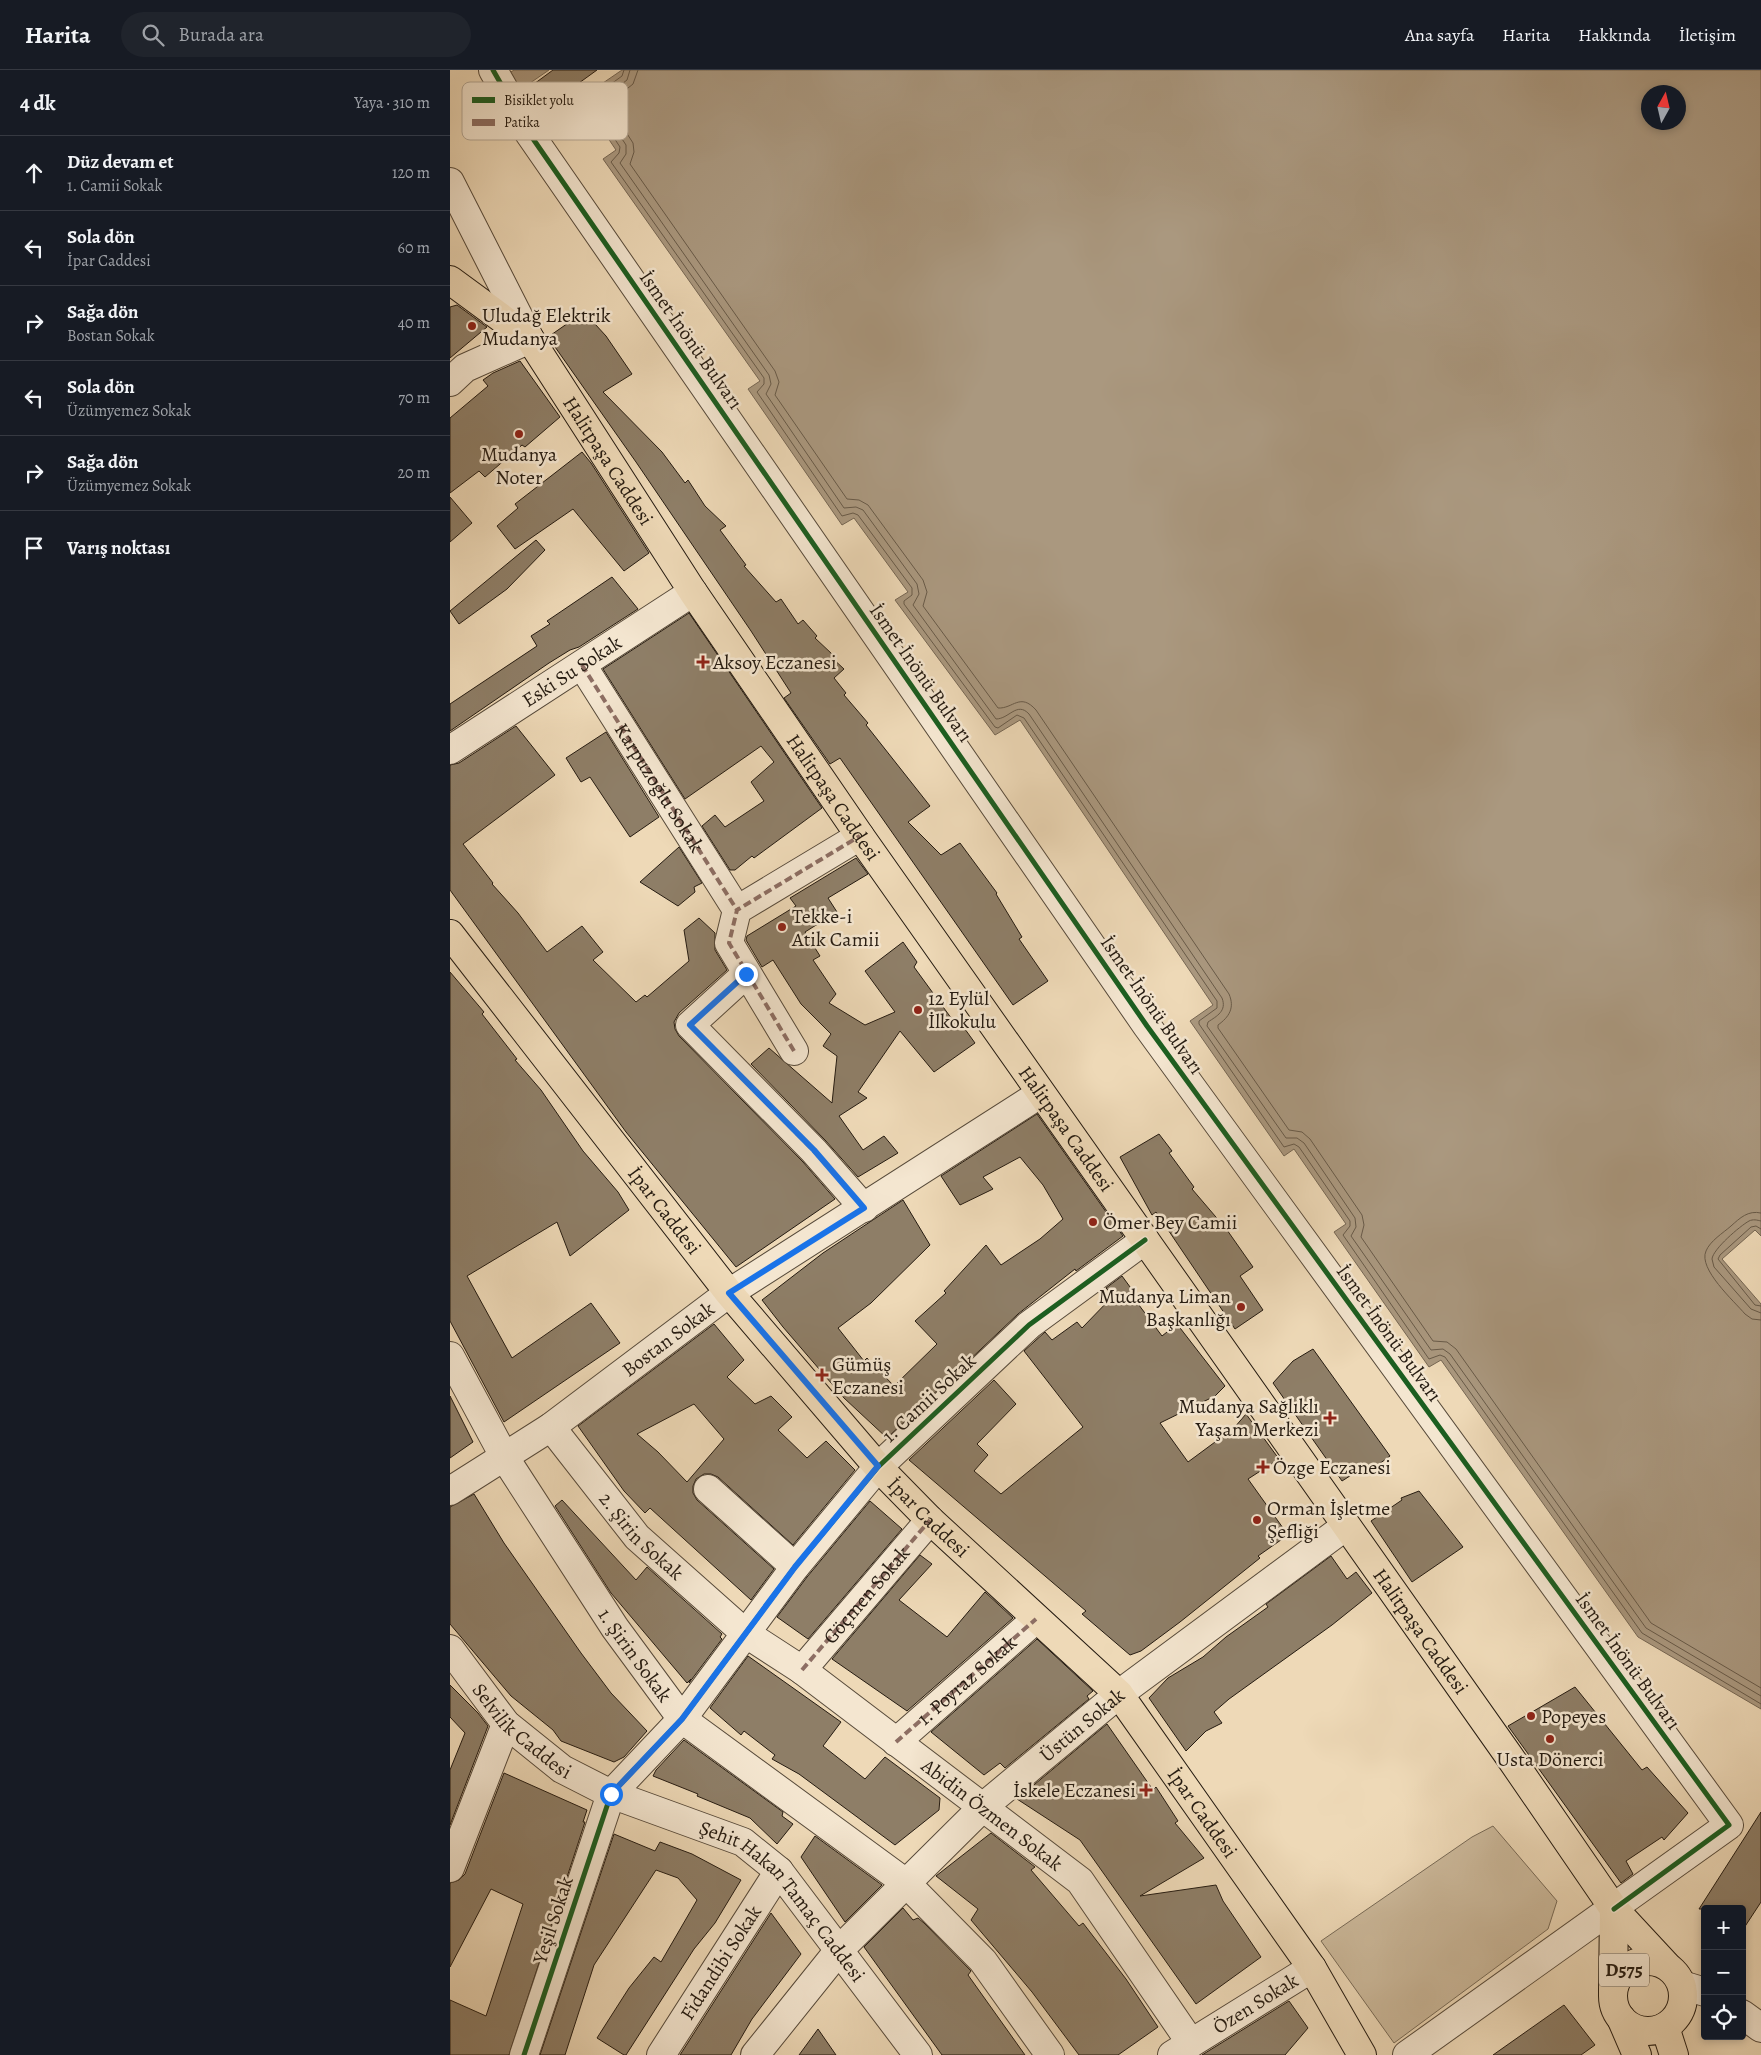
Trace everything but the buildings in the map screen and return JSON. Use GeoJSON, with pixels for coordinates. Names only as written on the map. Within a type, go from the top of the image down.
{"type":"FeatureCollection","features":[{"type":"Feature","properties":{"kind":"main road"},"geometry":{"type":"LineString","coordinates":[[450,280],[530,339]]}},
{"type":"Feature","properties":{"kind":"main road","name":"Halitpaşa Caddesi"},"geometry":{"type":"LineString","coordinates":[[530,339],[692,592],[1040,1094],[1145,1240],[1614,1909],[1684,1981]]}},
{"type":"Feature","properties":{"kind":"main road","name":"İpar Caddesi"},"geometry":{"type":"LineString","coordinates":[[450,934],[729,1293],[878,1466],[930,1520],[1118,1694],[1312,1968],[1362,2055]]}},
{"type":"Feature","properties":{"kind":"main road"},"geometry":{"type":"LineString","coordinates":[[1614,1909],[1617,2006],[1637,2055]]}},
{"type":"Feature","properties":{"kind":"main road","name":"D575"},"geometry":{"type":"LineString","coordinates":[[1617,2006],[1616,1982],[1622,1972],[1631,1965],[1642,1961],[1654,1961],[1684,1981]]}},
{"type":"Feature","properties":{"kind":"main road"},"geometry":{"type":"LineString","coordinates":[[1617,2006],[1630,2026],[1641,2031],[1653,2031],[1665,2027],[1675,2020],[1681,2010],[1684,1998],[1684,1981]]}},
{"type":"Feature","properties":{"kind":"main road"},"geometry":{"type":"LineString","coordinates":[[1665,2027],[1674,2055]]}},
{"type":"Feature","properties":{"kind":"street","name":"İsmet İnönü Bulvarı"},"geometry":{"type":"LineString","coordinates":[[493,70],[500,82]]}},
{"type":"Feature","properties":{"kind":"street","name":"İsmet İnönü Bulvarı"},"geometry":{"type":"LineString","coordinates":[[534,140],[1147,1026],[1729,1826],[1614,1909]]}},
{"type":"Feature","properties":{"kind":"street"},"geometry":{"type":"LineString","coordinates":[[450,182],[530,339],[465,368],[450,382]]}},
{"type":"Feature","properties":{"kind":"street","name":"Eski Su Sokak"},"geometry":{"type":"LineString","coordinates":[[450,750],[692,592]]}},
{"type":"Feature","properties":{"kind":"street","name":"Karpuzoğlu Sokak"},"geometry":{"type":"LineString","coordinates":[[582,665],[737,910]]}},
{"type":"Feature","properties":{"kind":"street"},"geometry":{"type":"LineString","coordinates":[[794,1051],[729,943],[737,910],[860,836]]}},
{"type":"Feature","properties":{"kind":"street"},"geometry":{"type":"LineString","coordinates":[[746,974],[690,1025],[814,1150],[864,1208]]}},
{"type":"Feature","properties":{"kind":"street","name":"Bostan Sokak"},"geometry":{"type":"LineString","coordinates":[[450,1491],[505,1458],[551,1427],[729,1293],[1040,1094]]}},
{"type":"Feature","properties":{"kind":"street","name":"1. Camii Sokak"},"geometry":{"type":"LineString","coordinates":[[611,1794],[682,1719],[795,1567],[878,1466],[1029,1326],[1145,1240]]}},
{"type":"Feature","properties":{"kind":"street","name":"1. Şirin Sokak"},"geometry":{"type":"LineString","coordinates":[[450,1356],[505,1458],[615,1628],[682,1719],[906,1883],[983,1962],[1050,2055]]}},
{"type":"Feature","properties":{"kind":"street","name":"2. Şirin Sokak"},"geometry":{"type":"LineString","coordinates":[[551,1427],[637,1537],[745,1634]]}},
{"type":"Feature","properties":{"kind":"street"},"geometry":{"type":"LineString","coordinates":[[708,1489],[795,1567]]}},
{"type":"Feature","properties":{"kind":"street","name":"Göçmen Sokak"},"geometry":{"type":"LineString","coordinates":[[802,1670],[930,1520]]}},
{"type":"Feature","properties":{"kind":"street","name":"Üstün Sokak"},"geometry":{"type":"LineString","coordinates":[[755,2055],[840,1949],[984,1806],[1118,1694],[1346,1526]]}},
{"type":"Feature","properties":{"kind":"street","name":"1. Poyraz Sokak"},"geometry":{"type":"LineString","coordinates":[[896,1742],[1036,1619]]}},
{"type":"Feature","properties":{"kind":"street","name":"Abidin Özmen Sokak"},"geometry":{"type":"LineString","coordinates":[[745,1634],[802,1670],[984,1806],[1080,1881],[1182,2049]]}},
{"type":"Feature","properties":{"kind":"street","name":"Selvilik Caddesi"},"geometry":{"type":"LineString","coordinates":[[450,1649],[456,1675],[506,1724],[562,1769],[611,1794]]}},
{"type":"Feature","properties":{"kind":"street"},"geometry":{"type":"LineString","coordinates":[[450,1868],[506,1724]]}},
{"type":"Feature","properties":{"kind":"street","name":"Şehit Hakan Tamaç Caddesi"},"geometry":{"type":"LineString","coordinates":[[611,1794],[742,1842],[779,1871],[840,1949],[918,2055]]}},
{"type":"Feature","properties":{"kind":"street","name":"Yeşil Sokak"},"geometry":{"type":"LineString","coordinates":[[524,2055],[611,1794]]}},
{"type":"Feature","properties":{"kind":"street","name":"Fidandibi Sokak"},"geometry":{"type":"LineString","coordinates":[[661,2055],[779,1871]]}},
{"type":"Feature","properties":{"kind":"street"},"geometry":{"type":"LineString","coordinates":[[1407,2055],[1614,1909]]}},
{"type":"Feature","properties":{"kind":"street","name":"Özen Sokak"},"geometry":{"type":"LineString","coordinates":[[1182,2049],[1312,1968]]}},
{"type":"Feature","properties":{"kind":"street"},"geometry":{"type":"LineString","coordinates":[[1746,2017],[1761,2028]]}},
{"type":"Feature","properties":{"kind":"shaded area"},"geometry":{"type":"Polygon","coordinates":[[[1493,1826],[1557,1901],[1548,1929],[1394,2043],[1321,1941],[1472,1837],[1493,1826]]]}},
{"type":"Feature","properties":{"kind":"water"},"geometry":{"type":"Polygon","coordinates":[[[514,70],[549,70],[532,82],[510,82],[505,76],[514,70]]]}},
{"type":"Feature","properties":{"kind":"water"},"geometry":{"type":"Polygon","coordinates":[[[622,70],[1761,70],[1761,1236],[1755,1230],[1722,1259],[1761,1304],[1761,1709],[1638,1637],[1441,1360],[1429,1367],[1334,1232],[1346,1224],[1294,1149],[1284,1156],[1190,1021],[1213,1005],[1020,720],[995,735],[895,600],[908,592],[854,518],[842,525],[748,389],[760,381],[603,159],[616,150],[609,140],[628,140],[628,82],[604,82],[622,70]]]}},
{"type":"Feature","properties":{"kind":"marked path"},"geometry":{"type":"LineString","coordinates":[[582,665],[737,910]]}},
{"type":"Feature","properties":{"kind":"marked path"},"geometry":{"type":"LineString","coordinates":[[794,1051],[729,943],[737,910],[860,836]]}},
{"type":"Feature","properties":{"kind":"marked path"},"geometry":{"type":"LineString","coordinates":[[746,974],[690,1025],[814,1151],[864,1208]]}},
{"type":"Feature","properties":{"kind":"marked path"},"geometry":{"type":"LineString","coordinates":[[802,1670],[930,1520]]}},
{"type":"Feature","properties":{"kind":"marked path"},"geometry":{"type":"LineString","coordinates":[[896,1742],[1036,1619]]}},
{"type":"Feature","properties":{"kind":"cycle path"},"geometry":{"type":"LineString","coordinates":[[493,70],[500,82]]}},
{"type":"Feature","properties":{"kind":"cycle path"},"geometry":{"type":"LineString","coordinates":[[534,140],[1147,1026],[1729,1825],[1614,1909]]}},
{"type":"Feature","properties":{"kind":"cycle path"},"geometry":{"type":"LineString","coordinates":[[524,2055],[611,1794],[682,1719],[795,1567],[878,1467],[1029,1325],[1145,1240]]}},
{"type":"Feature","properties":{"kind":"place","name":"Uludağ Elektrik Mudanya"},"geometry":{"type":"Point","coordinates":[472,326]}},
{"type":"Feature","properties":{"kind":"place","name":"Mudanya Noter"},"geometry":{"type":"Point","coordinates":[519,434]}},
{"type":"Feature","properties":{"kind":"place","name":"Aksoy Eczanesi"},"geometry":{"type":"Point","coordinates":[703,662]}},
{"type":"Feature","properties":{"kind":"place","name":"Tekke-i Atik Camii"},"geometry":{"type":"Point","coordinates":[782,927]}},
{"type":"Feature","properties":{"kind":"place","name":"12 Eylül İlkokulu"},"geometry":{"type":"Point","coordinates":[918,1010]}},
{"type":"Feature","properties":{"kind":"place","name":"Ömer Bey Camii"},"geometry":{"type":"Point","coordinates":[1093,1222]}},
{"type":"Feature","properties":{"kind":"place","name":"Mudanya Liman Başkanlığı"},"geometry":{"type":"Point","coordinates":[1241,1307]}},
{"type":"Feature","properties":{"kind":"place","name":"Gümüş Eczanesi"},"geometry":{"type":"Point","coordinates":[822,1375]}},
{"type":"Feature","properties":{"kind":"place","name":"Mudanya Sağlıklı Yaşam Merkezi"},"geometry":{"type":"Point","coordinates":[1330,1418]}},
{"type":"Feature","properties":{"kind":"place","name":"Özge Eczanesi"},"geometry":{"type":"Point","coordinates":[1263,1467]}},
{"type":"Feature","properties":{"kind":"place","name":"Orman İşletme Şefliği"},"geometry":{"type":"Point","coordinates":[1257,1520]}},
{"type":"Feature","properties":{"kind":"place","name":"Popeyes"},"geometry":{"type":"Point","coordinates":[1531,1716]}},
{"type":"Feature","properties":{"kind":"place","name":"Usta Dönerci"},"geometry":{"type":"Point","coordinates":[1550,1739]}},
{"type":"Feature","properties":{"kind":"place","name":"İskele Eczanesi"},"geometry":{"type":"Point","coordinates":[1146,1790]}},
{"type":"Feature","properties":{"kind":"route"},"geometry":{"type":"LineString","coordinates":[[611,1794],[682,1719],[795,1567],[878,1466],[729,1293],[864,1208],[814,1150],[690,1025],[746,974]]}}]}
